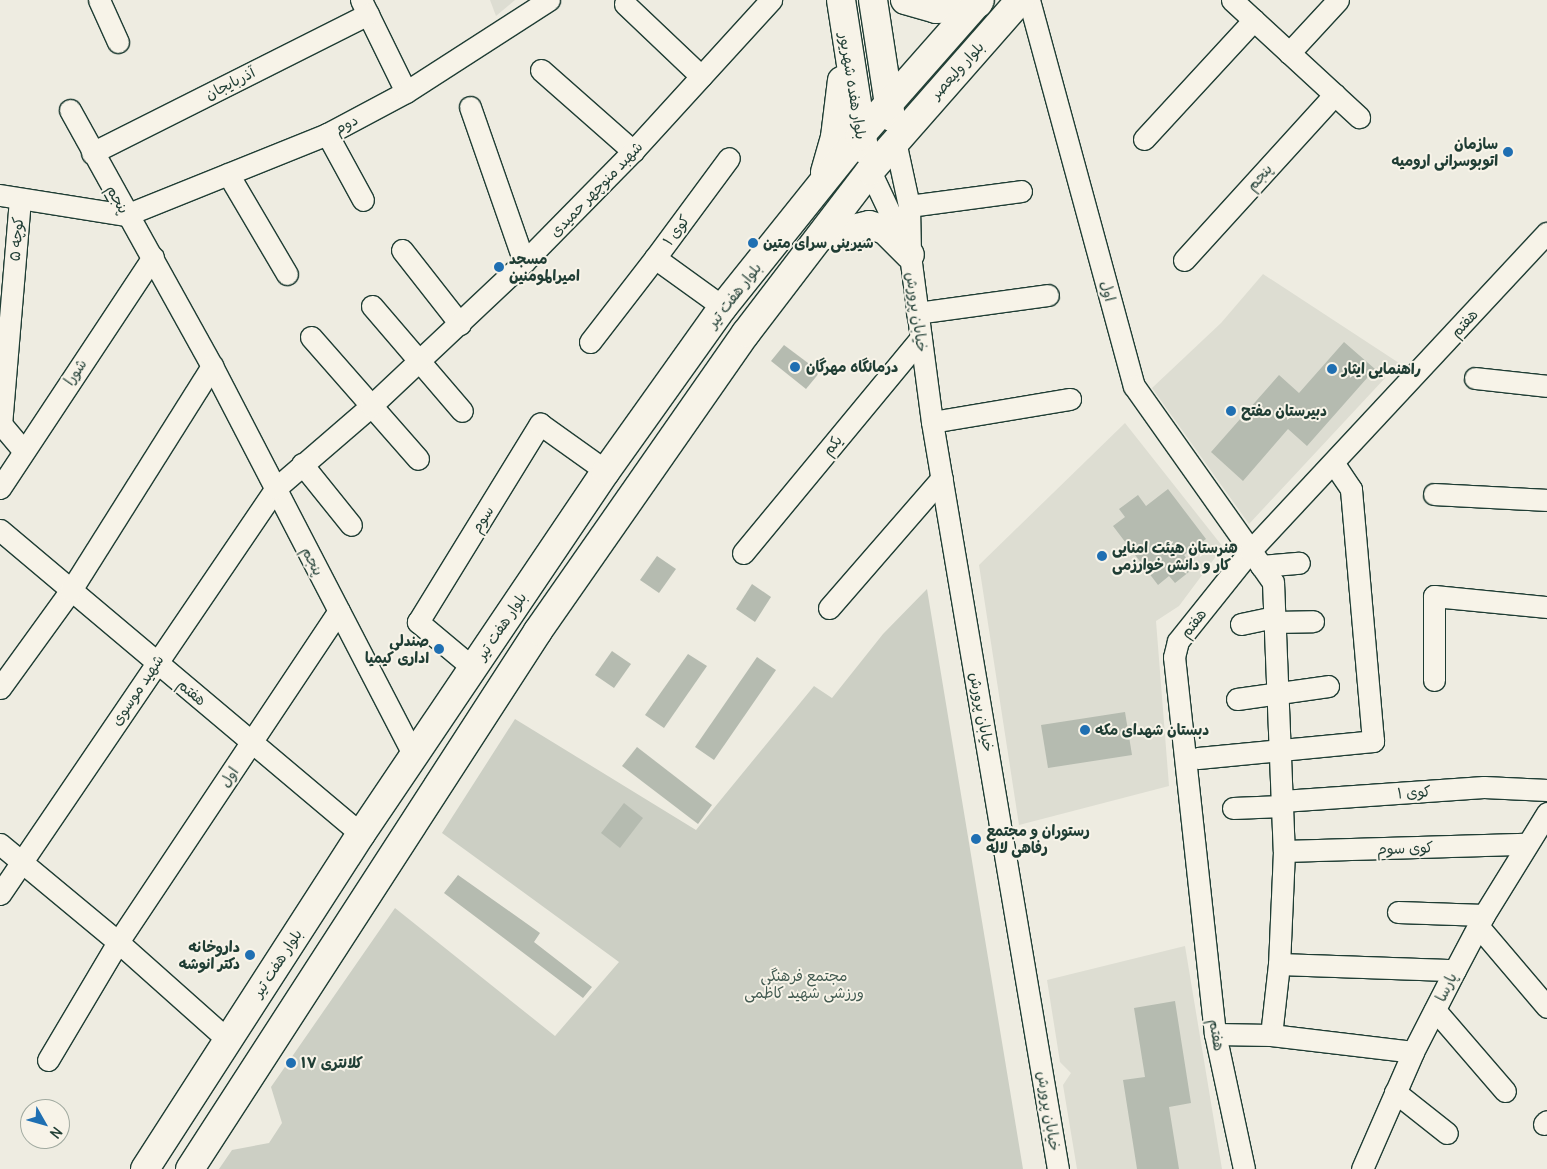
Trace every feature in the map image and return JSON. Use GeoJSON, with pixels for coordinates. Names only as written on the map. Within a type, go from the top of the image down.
{"type":"FeatureCollection","features":[{"type":"Feature","properties":{"kind":"main road","name":"بلوار هفده شهریور"},"geometry":{"type":"LineString","coordinates":[[841,0],[860,136],[870,171]]}},
{"type":"Feature","properties":{"kind":"main road"},"geometry":{"type":"LineString","coordinates":[[190,1169],[538,631],[746,333],[894,141],[874,0]]}},
{"type":"Feature","properties":{"kind":"main road"},"geometry":{"type":"LineString","coordinates":[[905,0],[936,9],[961,8],[979,1]]}},
{"type":"Feature","properties":{"kind":"main road","name":"بلوار ولیعصر"},"geometry":{"type":"LineString","coordinates":[[894,141],[1020,0]]}},
{"type":"Feature","properties":{"kind":"main road","name":"بلوار ولیعصر"},"geometry":{"type":"LineString","coordinates":[[889,106],[979,1]]}},
{"type":"Feature","properties":{"kind":"main road"},"geometry":{"type":"LineString","coordinates":[[820,188],[835,137],[846,41]]}},
{"type":"Feature","properties":{"kind":"main road","name":"بلوار هفت تیر"},"geometry":{"type":"LineString","coordinates":[[145,1169],[227,1039],[361,834],[606,471],[723,307],[860,136],[889,106]]}},
{"type":"Feature","properties":{"kind":"main road"},"geometry":{"type":"LineString","coordinates":[[822,236],[868,225],[885,230],[910,254]]}},
{"type":"Feature","properties":{"kind":"main road"},"geometry":{"type":"LineString","coordinates":[[510,613],[538,631]]}},
{"type":"Feature","properties":{"kind":"main road"},"geometry":{"type":"LineString","coordinates":[[190,1098],[223,1118]]}},
{"type":"Feature","properties":{"kind":"street"},"geometry":{"type":"LineString","coordinates":[[99,0],[118,42]]}},
{"type":"Feature","properties":{"kind":"street","name":"دوم"},"geometry":{"type":"LineString","coordinates":[[126,215],[327,134],[406,92],[548,0]]}},
{"type":"Feature","properties":{"kind":"street","name":"شهبد منوچهر حمیدی"},"geometry":{"type":"LineString","coordinates":[[276,488],[371,406],[524,262],[633,152],[771,0]]}},
{"type":"Feature","properties":{"kind":"street","name":"اول"},"geometry":{"type":"LineString","coordinates":[[1029,0],[1134,386],[1273,582],[1284,851],[1279,964],[1271,1035]]}},
{"type":"Feature","properties":{"kind":"street"},"geometry":{"type":"LineString","coordinates":[[1232,0],[1359,117]]}},
{"type":"Feature","properties":{"kind":"street"},"geometry":{"type":"LineString","coordinates":[[1289,53],[1338,0]]}},
{"type":"Feature","properties":{"kind":"street"},"geometry":{"type":"LineString","coordinates":[[625,4],[701,76]]}},
{"type":"Feature","properties":{"kind":"street"},"geometry":{"type":"LineString","coordinates":[[364,7],[406,92]]}},
{"type":"Feature","properties":{"kind":"street","name":"آذربایجان"},"geometry":{"type":"LineString","coordinates":[[92,152],[364,7]]}},
{"type":"Feature","properties":{"kind":"street"},"geometry":{"type":"LineString","coordinates":[[1144,139],[1254,20]]}},
{"type":"Feature","properties":{"kind":"street"},"geometry":{"type":"LineString","coordinates":[[541,70],[633,152]]}},
{"type":"Feature","properties":{"kind":"street","name":"پنجم"},"geometry":{"type":"LineString","coordinates":[[1184,260],[1334,94]]}},
{"type":"Feature","properties":{"kind":"street"},"geometry":{"type":"LineString","coordinates":[[470,107],[524,262]]}},
{"type":"Feature","properties":{"kind":"street","name":"پنجم"},"geometry":{"type":"LineString","coordinates":[[70,110],[126,215],[153,257],[212,366],[414,756]]}},
{"type":"Feature","properties":{"kind":"street"},"geometry":{"type":"LineString","coordinates":[[327,134],[363,200]]}},
{"type":"Feature","properties":{"kind":"street","name":"خیابان پرورش"},"geometry":{"type":"LineString","coordinates":[[894,141],[909,206],[910,254],[932,422],[1058,1169]]}},
{"type":"Feature","properties":{"kind":"street","name":"کوی ۱"},"geometry":{"type":"LineString","coordinates":[[723,307],[655,258],[729,158]]}},
{"type":"Feature","properties":{"kind":"street","name":"خیابان پرورش"},"geometry":{"type":"LineString","coordinates":[[870,171],[910,254]]}},
{"type":"Feature","properties":{"kind":"street"},"geometry":{"type":"LineString","coordinates":[[228,174],[287,274]]}},
{"type":"Feature","properties":{"kind":"street"},"geometry":{"type":"LineString","coordinates":[[909,206],[1021,192]]}},
{"type":"Feature","properties":{"kind":"street"},"geometry":{"type":"LineString","coordinates":[[10,197],[126,215]]}},
{"type":"Feature","properties":{"kind":"street","name":"کوچه ۵"},"geometry":{"type":"LineString","coordinates":[[10,197],[1,424],[23,450]]}},
{"type":"Feature","properties":{"kind":"street","name":"هفتم"},"geometry":{"type":"LineString","coordinates":[[1244,1169],[1215,1034],[1174,657],[1178,641],[1256,559],[1334,464],[1547,233]]}},
{"type":"Feature","properties":{"kind":"street"},"geometry":{"type":"LineString","coordinates":[[402,250],[460,324]]}},
{"type":"Feature","properties":{"kind":"street","name":"شورا"},"geometry":{"type":"LineString","coordinates":[[0,488],[23,450],[153,257]]}},
{"type":"Feature","properties":{"kind":"street"},"geometry":{"type":"LineString","coordinates":[[590,342],[655,258]]}},
{"type":"Feature","properties":{"kind":"street"},"geometry":{"type":"LineString","coordinates":[[917,313],[1048,295]]}},
{"type":"Feature","properties":{"kind":"street"},"geometry":{"type":"LineString","coordinates":[[372,306],[462,411]]}},
{"type":"Feature","properties":{"kind":"street"},"geometry":{"type":"LineString","coordinates":[[311,336],[418,459]]}},
{"type":"Feature","properties":{"kind":"street","name":"یکم"},"geometry":{"type":"LineString","coordinates":[[742,553],[921,338]]}},
{"type":"Feature","properties":{"kind":"street"},"geometry":{"type":"LineString","coordinates":[[0,688],[71,590],[212,366]]}},
{"type":"Feature","properties":{"kind":"street"},"geometry":{"type":"LineString","coordinates":[[1475,378],[1547,386]]}},
{"type":"Feature","properties":{"kind":"street"},"geometry":{"type":"LineString","coordinates":[[932,422],[1070,399]]}},
{"type":"Feature","properties":{"kind":"street","name":"سوم"},"geometry":{"type":"LineString","coordinates":[[473,668],[418,622],[540,424],[606,471]]}},
{"type":"Feature","properties":{"kind":"street"},"geometry":{"type":"LineString","coordinates":[[302,464],[351,524]]}},
{"type":"Feature","properties":{"kind":"street"},"geometry":{"type":"LineString","coordinates":[[1198,758],[1372,741],[1351,489],[1334,464]]}},
{"type":"Feature","properties":{"kind":"street"},"geometry":{"type":"LineString","coordinates":[[829,608],[942,478]]}},
{"type":"Feature","properties":{"kind":"street","name":"شهید موسوی"},"geometry":{"type":"LineString","coordinates":[[0,894],[276,488]]}},
{"type":"Feature","properties":{"kind":"street"},"geometry":{"type":"LineString","coordinates":[[1434,494],[1547,500]]}},
{"type":"Feature","properties":{"kind":"street","name":"هفتم"},"geometry":{"type":"LineString","coordinates":[[0,530],[361,834]]}},
{"type":"Feature","properties":{"kind":"street"},"geometry":{"type":"LineString","coordinates":[[1256,559],[1298,563]]}},
{"type":"Feature","properties":{"kind":"street"},"geometry":{"type":"LineString","coordinates":[[1434,680],[1434,596],[1547,607]]}},
{"type":"Feature","properties":{"kind":"street","name":"اول"},"geometry":{"type":"LineString","coordinates":[[48,1060],[118,942],[253,743],[339,611]]}},
{"type":"Feature","properties":{"kind":"street"},"geometry":{"type":"LineString","coordinates":[[1241,624],[1274,619],[1314,621]]}},
{"type":"Feature","properties":{"kind":"street"},"geometry":{"type":"LineString","coordinates":[[1237,699],[1277,691],[1328,686]]}},
{"type":"Feature","properties":{"kind":"street","name":"کوی ۱"},"geometry":{"type":"LineString","coordinates":[[1233,808],[1484,787],[1547,790]]}},
{"type":"Feature","properties":{"kind":"street","name":"پارسا"},"geometry":{"type":"LineString","coordinates":[[1362,1169],[1413,1052],[1454,970],[1526,844],[1547,813]]}},
{"type":"Feature","properties":{"kind":"street"},"geometry":{"type":"LineString","coordinates":[[0,844],[118,942],[227,1039]]}},
{"type":"Feature","properties":{"kind":"street","name":"کوی سوم"},"geometry":{"type":"LineString","coordinates":[[1284,851],[1526,844]]}},
{"type":"Feature","properties":{"kind":"street"},"geometry":{"type":"LineString","coordinates":[[1398,912],[1481,920],[1547,1007]]}},
{"type":"Feature","properties":{"kind":"street"},"geometry":{"type":"LineString","coordinates":[[1279,964],[1454,970]]}},
{"type":"Feature","properties":{"kind":"street"},"geometry":{"type":"LineString","coordinates":[[1435,1010],[1505,1091]]}},
{"type":"Feature","properties":{"kind":"street"},"geometry":{"type":"LineString","coordinates":[[1215,1034],[1271,1035],[1413,1052]]}},
{"type":"Feature","properties":{"kind":"street"},"geometry":{"type":"LineString","coordinates":[[1395,1092],[1447,1133]]}},
{"type":"Feature","properties":{"kind":"shaded area"},"geometry":{"type":"Polygon","coordinates":[[[490,0],[515,0],[496,16],[490,0]]]}},
{"type":"Feature","properties":{"kind":"shaded area"},"geometry":{"type":"Polygon","coordinates":[[[1263,274],[1399,363],[1249,524],[1152,388],[1221,323],[1263,274]]]}},
{"type":"Feature","properties":{"kind":"shaded area"},"geometry":{"type":"Polygon","coordinates":[[[1125,423],[1223,547],[1179,606],[1156,621],[1169,786],[1019,825],[979,565],[1125,423]]]}},
{"type":"Feature","properties":{"kind":"shaded area"},"geometry":{"type":"Polygon","coordinates":[[[1185,946],[1222,1169],[1077,1169],[1063,1085],[1071,1073],[1060,1062],[1047,980],[1185,946]]]}},
{"type":"Feature","properties":{"kind":"green space","name":"مجتمع فرهنگی ورزشی شهید کاظمی"},"geometry":{"type":"Polygon","coordinates":[[[927,589],[1023,1169],[219,1169],[232,1150],[269,1143],[282,1123],[271,1087],[395,908],[555,1036],[619,962],[442,833],[515,719],[696,830],[814,686],[832,698],[883,634],[927,589]]]}},
{"type":"Feature","properties":{"kind":"building"},"geometry":{"type":"Polygon","coordinates":[[[1344,342],[1375,369],[1307,446],[1288,429],[1243,481],[1211,452],[1279,375],[1299,393],[1344,342]]]}},
{"type":"Feature","properties":{"kind":"building","name":"درمانگاه مهرگان"},"geometry":{"type":"Polygon","coordinates":[[[784,345],[820,372],[806,389],[771,361],[784,345]]]}},
{"type":"Feature","properties":{"kind":"building"},"geometry":{"type":"Polygon","coordinates":[[[1168,489],[1206,539],[1184,555],[1194,568],[1175,583],[1169,576],[1158,585],[1113,526],[1125,517],[1119,509],[1138,495],[1146,506],[1168,489]]]}},
{"type":"Feature","properties":{"kind":"building"},"geometry":{"type":"Polygon","coordinates":[[[657,556],[676,569],[659,593],[640,580],[657,556]]]}},
{"type":"Feature","properties":{"kind":"building"},"geometry":{"type":"Polygon","coordinates":[[[752,584],[771,597],[755,622],[736,609],[752,584]]]}},
{"type":"Feature","properties":{"kind":"building"},"geometry":{"type":"Polygon","coordinates":[[[612,651],[631,664],[614,688],[595,675],[612,651]]]}},
{"type":"Feature","properties":{"kind":"building"},"geometry":{"type":"Polygon","coordinates":[[[688,654],[707,666],[664,728],[645,715],[688,654]]]}},
{"type":"Feature","properties":{"kind":"building"},"geometry":{"type":"Polygon","coordinates":[[[757,657],[776,670],[714,760],[695,747],[757,657]]]}},
{"type":"Feature","properties":{"kind":"building"},"geometry":{"type":"Polygon","coordinates":[[[1125,712],[1132,755],[1048,768],[1041,725],[1125,712]]]}},
{"type":"Feature","properties":{"kind":"building"},"geometry":{"type":"Polygon","coordinates":[[[637,747],[712,805],[698,824],[622,766],[637,747]]]}},
{"type":"Feature","properties":{"kind":"building"},"geometry":{"type":"Polygon","coordinates":[[[624,803],[643,818],[620,848],[601,833],[624,803]]]}},
{"type":"Feature","properties":{"kind":"building"},"geometry":{"type":"Polygon","coordinates":[[[458,875],[540,933],[534,942],[592,987],[583,998],[444,893],[458,875]]]}},
{"type":"Feature","properties":{"kind":"building"},"geometry":{"type":"Polygon","coordinates":[[[1175,1001],[1191,1103],[1169,1107],[1179,1169],[1137,1169],[1123,1080],[1145,1077],[1134,1008],[1175,1001]]]}},
{"type":"Feature","properties":{"kind":"place","name":"سازمان اتوبوسرانی ارومیه"},"geometry":{"type":"Point","coordinates":[1508,152]}},
{"type":"Feature","properties":{"kind":"place","name":"شیرینی سرای متین"},"geometry":{"type":"Point","coordinates":[753,243]}},
{"type":"Feature","properties":{"kind":"place","name":"مسجد امیرالمومنین"},"geometry":{"type":"Point","coordinates":[499,267]}},
{"type":"Feature","properties":{"kind":"place","name":"درمانگاه مهرگان"},"geometry":{"type":"Point","coordinates":[795,367]}},
{"type":"Feature","properties":{"kind":"place","name":"راهنمایی ایثار"},"geometry":{"type":"Point","coordinates":[1332,369]}},
{"type":"Feature","properties":{"kind":"place","name":"دبیرستان مفتح"},"geometry":{"type":"Point","coordinates":[1231,411]}},
{"type":"Feature","properties":{"kind":"place","name":"هنرستان هیئت امنایی کار و دانش خوارزمی"},"geometry":{"type":"Point","coordinates":[1102,556]}},
{"type":"Feature","properties":{"kind":"place","name":"صندلی اداری کیمیا"},"geometry":{"type":"Point","coordinates":[439,649]}},
{"type":"Feature","properties":{"kind":"place","name":"دبستان شهدای مکه"},"geometry":{"type":"Point","coordinates":[1085,730]}},
{"type":"Feature","properties":{"kind":"place","name":"رستوران و مجتمع رفاهی لاله"},"geometry":{"type":"Point","coordinates":[976,839]}},
{"type":"Feature","properties":{"kind":"place","name":"داروخانه دکتر انوشه"},"geometry":{"type":"Point","coordinates":[250,955]}},
{"type":"Feature","properties":{"kind":"place","name":"کلانتری ۱۷"},"geometry":{"type":"Point","coordinates":[291,1063]}}]}
